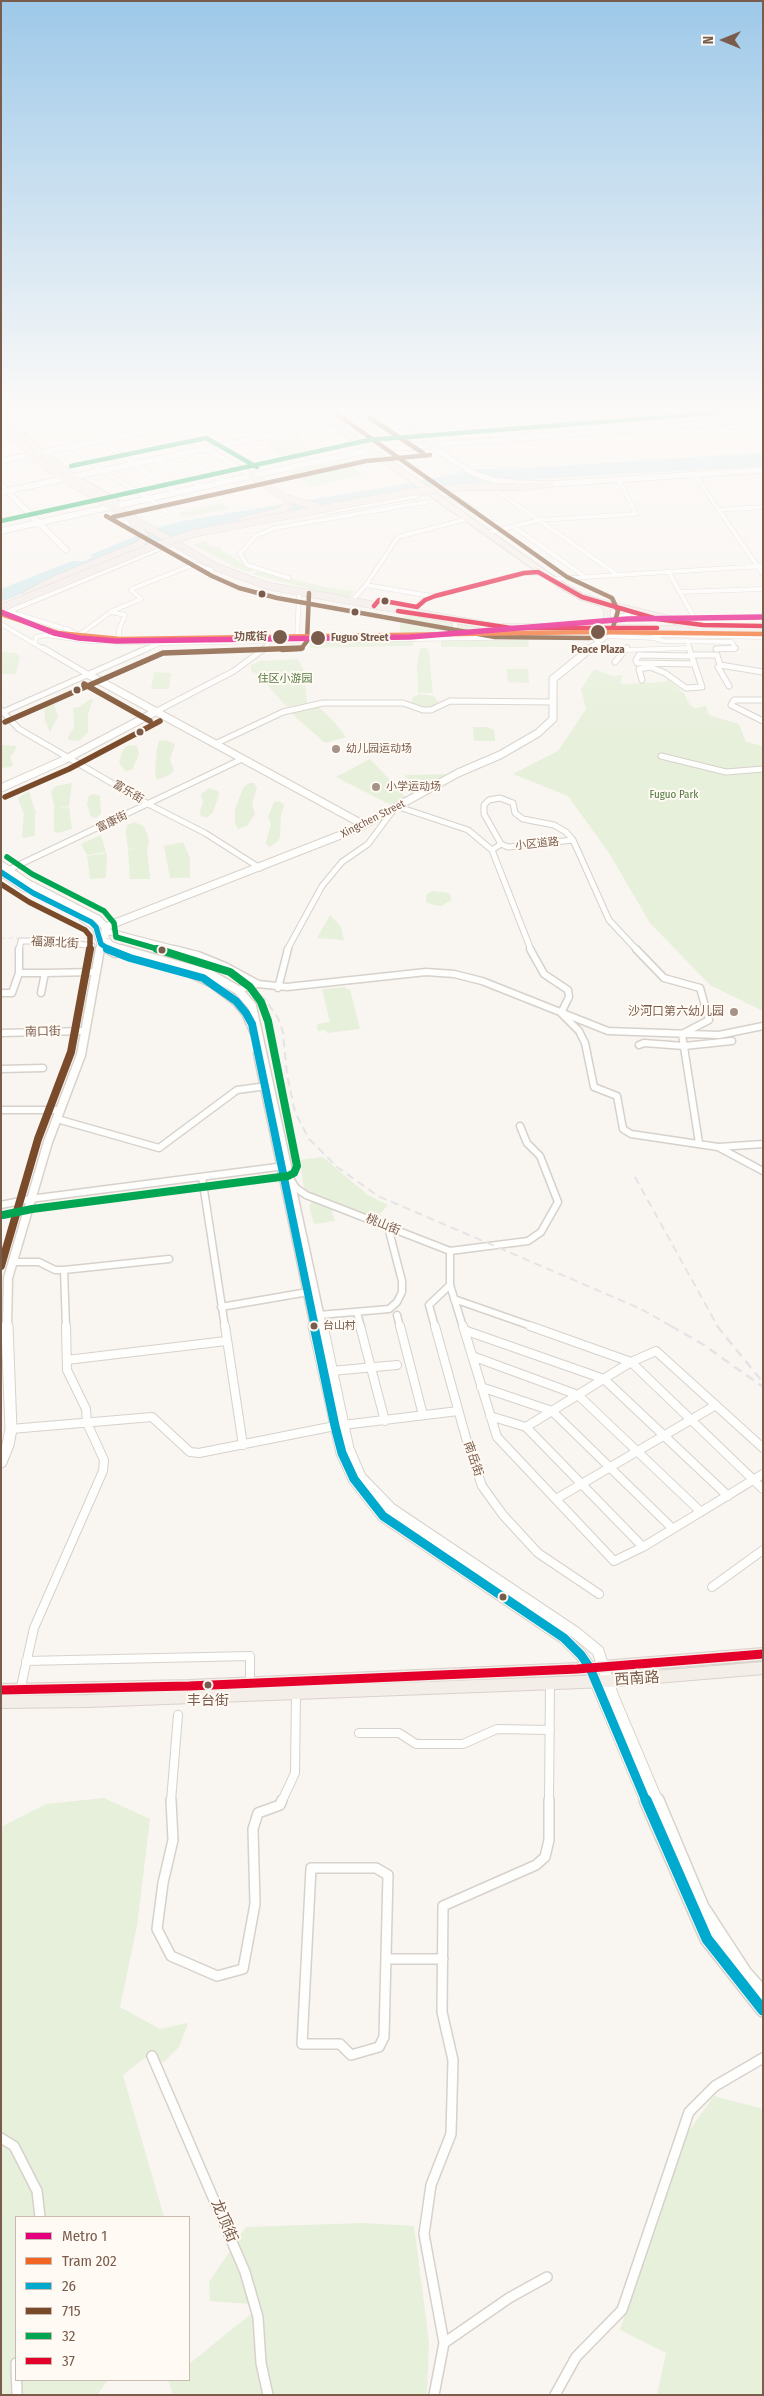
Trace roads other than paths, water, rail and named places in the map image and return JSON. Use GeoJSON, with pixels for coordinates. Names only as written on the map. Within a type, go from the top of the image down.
{"type":"FeatureCollection","features":[{"type":"Feature","properties":{"kind":"highway"},"geometry":{"type":"LineString","coordinates":[[136,522],[242,578],[299,593],[455,621],[511,628],[588,628],[611,631],[635,628],[763,630]]}},
{"type":"Feature","properties":{"kind":"highway"},"geometry":{"type":"LineString","coordinates":[[138,522],[147,528]]}},
{"type":"Feature","properties":{"kind":"highway"},"geometry":{"type":"LineString","coordinates":[[27,594],[156,542],[235,522]]}},
{"type":"Feature","properties":{"kind":"highway"},"geometry":{"type":"LineString","coordinates":[[2,610],[151,547],[196,533],[250,522]]}},
{"type":"Feature","properties":{"kind":"highway"},"geometry":{"type":"LineString","coordinates":[[228,526],[256,522]]}},
{"type":"Feature","properties":{"kind":"highway"},"geometry":{"type":"LineString","coordinates":[[2,610],[54,580],[141,544],[145,538],[147,528]]}},
{"type":"Feature","properties":{"kind":"highway"},"geometry":{"type":"LineString","coordinates":[[602,603],[645,616]]}},
{"type":"Feature","properties":{"kind":"highway"},"geometry":{"type":"LineString","coordinates":[[588,628],[599,626],[605,621],[608,609],[602,603]]}},
{"type":"Feature","properties":{"kind":"highway"},"geometry":{"type":"LineString","coordinates":[[635,628],[621,622],[620,619],[628,615],[703,625],[763,626]]}},
{"type":"Feature","properties":{"kind":"highway"},"geometry":{"type":"LineString","coordinates":[[654,628],[660,624],[657,618]]}},
{"type":"Feature","properties":{"kind":"main road"},"geometry":{"type":"LineString","coordinates":[[1,531],[45,522]]}},
{"type":"Feature","properties":{"kind":"main road"},"geometry":{"type":"LineString","coordinates":[[2,610],[173,540],[258,522]]}},
{"type":"Feature","properties":{"kind":"main road"},"geometry":{"type":"LineString","coordinates":[[471,522],[572,592],[602,603]]}},
{"type":"Feature","properties":{"kind":"main road"},"geometry":{"type":"LineString","coordinates":[[40,523],[66,550]]}},
{"type":"Feature","properties":{"kind":"main road","name":"Xingchen Street"},"geometry":{"type":"LineString","coordinates":[[102,937],[364,825],[427,790],[500,755],[538,733],[553,719],[553,679],[611,631],[618,618],[628,615]]}},
{"type":"Feature","properties":{"kind":"main road"},"geometry":{"type":"LineString","coordinates":[[592,636],[597,639],[598,643]]}},
{"type":"Feature","properties":{"kind":"main road"},"geometry":{"type":"LineString","coordinates":[[89,675],[364,825]]}},
{"type":"Feature","properties":{"kind":"main road"},"geometry":{"type":"LineString","coordinates":[[1,788],[70,757],[155,712]]}},
{"type":"Feature","properties":{"kind":"main road"},"geometry":{"type":"LineString","coordinates":[[1,865],[5,871],[34,893],[91,922],[102,937],[115,947],[200,970],[225,980],[238,990],[252,1006],[308,1292],[339,1425],[360,1477],[391,1509],[576,1633],[598,1651],[605,1667],[602,1681],[683,1889],[708,1938],[763,2010]]}},
{"type":"Feature","properties":{"kind":"main road"},"geometry":{"type":"LineString","coordinates":[[1,1462],[8,1445],[11,1428],[4,1330],[8,1278],[30,1199],[58,1114],[76,1072],[102,937],[98,920],[5,871]]}},
{"type":"Feature","properties":{"kind":"main road"},"geometry":{"type":"LineString","coordinates":[[102,937],[130,958],[193,974],[236,1000],[252,1024],[268,1086]]}},
{"type":"Feature","properties":{"kind":"main road"},"geometry":{"type":"LineString","coordinates":[[284,1166],[290,1179],[331,1370],[342,1453],[354,1480],[383,1516],[564,1638],[602,1681],[634,1747],[702,1907],[745,1973],[763,1993]]}},
{"type":"Feature","properties":{"kind":"main road"},"geometry":{"type":"LineString","coordinates":[[1,1690],[20,1691],[250,1683],[590,1668],[763,1654]]}},
{"type":"Feature","properties":{"kind":"main road","name":"西南路"},"geometry":{"type":"LineString","coordinates":[[1,1702],[602,1681],[763,1668]]}},
{"type":"Feature","properties":{"kind":"street"},"geometry":{"type":"LineString","coordinates":[[289,578],[247,564],[242,560],[240,554],[254,536],[275,528],[311,522]]}},
{"type":"Feature","properties":{"kind":"street"},"geometry":{"type":"LineString","coordinates":[[351,602],[366,585],[398,537],[455,522]]}},
{"type":"Feature","properties":{"kind":"street"},"geometry":{"type":"LineString","coordinates":[[487,533],[533,522]]}},
{"type":"Feature","properties":{"kind":"street"},"geometry":{"type":"LineString","coordinates":[[542,522],[615,574]]}},
{"type":"Feature","properties":{"kind":"street"},"geometry":{"type":"LineString","coordinates":[[726,522],[763,580]]}},
{"type":"Feature","properties":{"kind":"street"},"geometry":{"type":"LineString","coordinates":[[514,527],[584,576]]}},
{"type":"Feature","properties":{"kind":"street"},"geometry":{"type":"LineString","coordinates":[[75,637],[111,612],[141,599],[131,590],[134,588],[194,564],[211,570],[212,573]]}},
{"type":"Feature","properties":{"kind":"street"},"geometry":{"type":"LineString","coordinates":[[755,566],[763,574]]}},
{"type":"Feature","properties":{"kind":"street"},"geometry":{"type":"LineString","coordinates":[[553,579],[763,566]]}},
{"type":"Feature","properties":{"kind":"street"},"geometry":{"type":"LineString","coordinates":[[668,571],[695,619]]}},
{"type":"Feature","properties":{"kind":"street"},"geometry":{"type":"LineString","coordinates":[[412,613],[422,601],[435,596],[524,573],[545,574]]}},
{"type":"Feature","properties":{"kind":"street"},"geometry":{"type":"LineString","coordinates":[[366,585],[435,596]]}},
{"type":"Feature","properties":{"kind":"street"},"geometry":{"type":"LineString","coordinates":[[680,592],[763,590]]}},
{"type":"Feature","properties":{"kind":"street"},"geometry":{"type":"LineString","coordinates":[[297,640],[299,593]]}},
{"type":"Feature","properties":{"kind":"street"},"geometry":{"type":"LineString","coordinates":[[2,610],[69,630],[75,637]]}},
{"type":"Feature","properties":{"kind":"street"},"geometry":{"type":"LineString","coordinates":[[111,612],[125,615],[119,630],[119,642]]}},
{"type":"Feature","properties":{"kind":"street"},"geometry":{"type":"LineString","coordinates":[[455,621],[455,638]]}},
{"type":"Feature","properties":{"kind":"street"},"geometry":{"type":"LineString","coordinates":[[1,624],[89,675]]}},
{"type":"Feature","properties":{"kind":"street"},"geometry":{"type":"LineString","coordinates":[[35,644],[36,638],[43,635],[119,642],[161,643],[592,636],[611,631],[763,637]]}},
{"type":"Feature","properties":{"kind":"street"},"geometry":{"type":"LineString","coordinates":[[611,631],[687,641],[732,642],[735,649],[716,649]]}},
{"type":"Feature","properties":{"kind":"street"},"geometry":{"type":"LineString","coordinates":[[155,712],[234,671],[262,652],[270,641]]}},
{"type":"Feature","properties":{"kind":"street"},"geometry":{"type":"LineString","coordinates":[[642,680],[639,669],[650,667],[665,673],[686,688],[702,687],[687,641]]}},
{"type":"Feature","properties":{"kind":"street"},"geometry":{"type":"LineString","coordinates":[[2,711],[161,643]]}},
{"type":"Feature","properties":{"kind":"street"},"geometry":{"type":"LineString","coordinates":[[614,662],[627,648],[689,648]]}},
{"type":"Feature","properties":{"kind":"street"},"geometry":{"type":"LineString","coordinates":[[694,664],[637,663],[636,660],[639,655],[717,655],[720,665],[718,667],[729,686]]}},
{"type":"Feature","properties":{"kind":"street"},"geometry":{"type":"LineString","coordinates":[[720,665],[763,672]]}},
{"type":"Feature","properties":{"kind":"street"},"geometry":{"type":"LineString","coordinates":[[763,700],[734,700],[731,705],[763,721]]}},
{"type":"Feature","properties":{"kind":"street"},"geometry":{"type":"LineString","coordinates":[[215,744],[283,712],[323,703],[403,703],[423,710],[431,710],[450,701],[552,702]]}},
{"type":"Feature","properties":{"kind":"street","name":"富乐街"},"geometry":{"type":"LineString","coordinates":[[2,711],[19,729],[148,804],[205,833],[260,868]]}},
{"type":"Feature","properties":{"kind":"street"},"geometry":{"type":"LineString","coordinates":[[661,756],[726,772],[763,769]]}},
{"type":"Feature","properties":{"kind":"street","name":"富康街"},"geometry":{"type":"LineString","coordinates":[[5,871],[242,759]]}},
{"type":"Feature","properties":{"kind":"street"},"geometry":{"type":"LineString","coordinates":[[492,850],[501,844],[484,814],[484,805],[489,800],[500,798],[513,803],[515,813],[523,819],[554,824],[566,832],[573,840],[609,920],[664,978],[700,988],[709,1020],[682,1034]]}},
{"type":"Feature","properties":{"kind":"street"},"geometry":{"type":"LineString","coordinates":[[278,988],[288,947],[322,886],[342,862],[368,844],[397,808],[468,830],[492,850],[534,959],[544,974],[568,990],[570,997],[561,1013]]}},
{"type":"Feature","properties":{"kind":"street","name":"小区道路"},"geometry":{"type":"LineString","coordinates":[[501,844],[508,847],[573,840]]}},
{"type":"Feature","properties":{"kind":"street"},"geometry":{"type":"LineString","coordinates":[[102,937],[198,955],[258,984],[278,988],[348,979],[434,973],[482,981],[608,1031],[719,1035],[763,1026]]}},
{"type":"Feature","properties":{"kind":"street","name":"福源北街"},"geometry":{"type":"LineString","coordinates":[[1,993],[12,993],[19,973],[18,955],[21,941],[58,942],[102,937]]}},
{"type":"Feature","properties":{"kind":"street"},"geometry":{"type":"LineString","coordinates":[[19,973],[95,972]]}},
{"type":"Feature","properties":{"kind":"street"},"geometry":{"type":"LineString","coordinates":[[41,993],[45,973]]}},
{"type":"Feature","properties":{"kind":"street"},"geometry":{"type":"LineString","coordinates":[[238,990],[258,984]]}},
{"type":"Feature","properties":{"kind":"street"},"geometry":{"type":"LineString","coordinates":[[561,1013],[579,1031],[585,1043],[594,1088],[617,1096],[623,1129],[631,1134],[718,1147],[763,1144]]}},
{"type":"Feature","properties":{"kind":"street","name":"南口街"},"geometry":{"type":"LineString","coordinates":[[1,1032],[84,1031]]}},
{"type":"Feature","properties":{"kind":"street"},"geometry":{"type":"LineString","coordinates":[[682,1034],[698,1143]]}},
{"type":"Feature","properties":{"kind":"street"},"geometry":{"type":"LineString","coordinates":[[639,1045],[644,1043],[684,1046],[732,1041]]}},
{"type":"Feature","properties":{"kind":"street"},"geometry":{"type":"LineString","coordinates":[[1,1070],[43,1068]]}},
{"type":"Feature","properties":{"kind":"street"},"geometry":{"type":"LineString","coordinates":[[1,1110],[58,1114],[159,1148],[237,1090],[268,1086]]}},
{"type":"Feature","properties":{"kind":"street"},"geometry":{"type":"LineString","coordinates":[[520,1126],[527,1143],[540,1156],[558,1202],[541,1232],[528,1241],[450,1251],[450,1285],[497,1437],[614,1561],[643,1547],[763,1474]]}},
{"type":"Feature","properties":{"kind":"street"},"geometry":{"type":"LineString","coordinates":[[718,1147],[763,1171]]}},
{"type":"Feature","properties":{"kind":"street"},"geometry":{"type":"LineString","coordinates":[[1,1205],[30,1199],[284,1166]]}},
{"type":"Feature","properties":{"kind":"street"},"geometry":{"type":"LineString","coordinates":[[202,1177],[243,1445]]}},
{"type":"Feature","properties":{"kind":"street","name":"桃山街"},"geometry":{"type":"LineString","coordinates":[[290,1179],[296,1188],[306,1195],[450,1251]]}},
{"type":"Feature","properties":{"kind":"street"},"geometry":{"type":"LineString","coordinates":[[319,1315],[388,1309],[397,1302],[402,1292],[402,1282],[388,1227]]}},
{"type":"Feature","properties":{"kind":"street"},"geometry":{"type":"LineString","coordinates":[[12,1262],[39,1262],[55,1270],[64,1270],[169,1259]]}},
{"type":"Feature","properties":{"kind":"street"},"geometry":{"type":"LineString","coordinates":[[20,1691],[34,1628],[103,1471],[104,1460],[100,1447],[87,1423],[86,1409],[67,1370],[64,1270]]}},
{"type":"Feature","properties":{"kind":"street","name":"南岳街"},"geometry":{"type":"LineString","coordinates":[[450,1285],[429,1305],[458,1411],[482,1486],[503,1515],[538,1552],[599,1594]]}},
{"type":"Feature","properties":{"kind":"street"},"geometry":{"type":"LineString","coordinates":[[221,1306],[308,1292]]}},
{"type":"Feature","properties":{"kind":"street"},"geometry":{"type":"LineString","coordinates":[[454,1299],[631,1362],[763,1489]]}},
{"type":"Feature","properties":{"kind":"street"},"geometry":{"type":"LineString","coordinates":[[357,1313],[385,1421]]}},
{"type":"Feature","properties":{"kind":"street"},"geometry":{"type":"LineString","coordinates":[[397,1315],[423,1415]]}},
{"type":"Feature","properties":{"kind":"street"},"geometry":{"type":"LineString","coordinates":[[464,1330],[604,1379],[728,1496]]}},
{"type":"Feature","properties":{"kind":"street"},"geometry":{"type":"LineString","coordinates":[[66,1360],[226,1341]]}},
{"type":"Feature","properties":{"kind":"street"},"geometry":{"type":"LineString","coordinates":[[526,1427],[631,1362],[656,1351],[763,1448]]}},
{"type":"Feature","properties":{"kind":"street"},"geometry":{"type":"LineString","coordinates":[[472,1356],[578,1395],[701,1512]]}},
{"type":"Feature","properties":{"kind":"street"},"geometry":{"type":"LineString","coordinates":[[331,1370],[372,1369],[397,1365]]}},
{"type":"Feature","properties":{"kind":"street"},"geometry":{"type":"LineString","coordinates":[[481,1387],[552,1411],[673,1529]]}},
{"type":"Feature","properties":{"kind":"street"},"geometry":{"type":"LineString","coordinates":[[556,1499],[716,1405]]}},
{"type":"Feature","properties":{"kind":"street"},"geometry":{"type":"LineString","coordinates":[[11,1428],[87,1423],[137,1416],[152,1417],[190,1452],[199,1453],[339,1425],[458,1411]]}},
{"type":"Feature","properties":{"kind":"street"},"geometry":{"type":"LineString","coordinates":[[490,1416],[526,1427],[643,1547]]}},
{"type":"Feature","properties":{"kind":"street"},"geometry":{"type":"LineString","coordinates":[[712,1587],[763,1550]]}},
{"type":"Feature","properties":{"kind":"street"},"geometry":{"type":"LineString","coordinates":[[26,1661],[250,1656],[250,1683]]}},
{"type":"Feature","properties":{"kind":"street"},"geometry":{"type":"LineString","coordinates":[[434,2395],[444,2343],[424,2234],[431,2185],[451,2134],[453,2060],[442,2012],[443,1906],[536,1865],[545,1857],[549,1840],[550,1683]]}},
{"type":"Feature","properties":{"kind":"street"},"geometry":{"type":"LineString","coordinates":[[178,1715],[171,1797],[173,1840],[163,1883],[157,1929],[171,1956],[217,1976],[243,1970],[255,1904],[253,1829],[258,1813],[280,1805],[295,1773],[296,1693]]}},
{"type":"Feature","properties":{"kind":"street"},"geometry":{"type":"LineString","coordinates":[[359,1734],[399,1733],[416,1744],[463,1744],[497,1730],[550,1730]]}},
{"type":"Feature","properties":{"kind":"street"},"geometry":{"type":"LineString","coordinates":[[311,1868],[376,1868],[388,1875],[386,1959],[384,2037],[379,2047],[351,2055],[340,2044],[302,2044],[311,1868]]}},
{"type":"Feature","properties":{"kind":"street"},"geometry":{"type":"LineString","coordinates":[[386,1959],[443,1959]]}},
{"type":"Feature","properties":{"kind":"street","name":"龙顶街"},"geometry":{"type":"LineString","coordinates":[[152,2056],[245,2272],[258,2317],[261,2363],[268,2395]]}},
{"type":"Feature","properties":{"kind":"street"},"geometry":{"type":"LineString","coordinates":[[555,2395],[576,2357],[622,2310],[689,2112],[715,2086],[763,2058]]}},
{"type":"Feature","properties":{"kind":"street"},"geometry":{"type":"LineString","coordinates":[[1,2138],[14,2146],[38,2191],[40,2216]]}},
{"type":"Feature","properties":{"kind":"street"},"geometry":{"type":"LineString","coordinates":[[444,2343],[509,2298],[547,2278]]}},
{"type":"Feature","properties":{"kind":"street"},"geometry":{"type":"LineString","coordinates":[[17,2381],[17,2395]]}},
{"type":"Feature","properties":{"kind":"water"},"geometry":{"type":"Polygon","coordinates":[[[181,522],[242,522],[194,530],[151,543],[1,602],[1,589],[72,561],[84,561],[93,557],[90,555],[155,528],[181,522]]]}},
{"type":"Feature","properties":{"kind":"railway"},"geometry":{"type":"LineString","coordinates":[[1,938],[105,938],[160,950]]}},
{"type":"Feature","properties":{"kind":"railway"},"geometry":{"type":"LineString","coordinates":[[154,949],[192,957],[226,970],[264,998],[278,1018],[283,1032],[287,1075],[295,1112],[309,1139],[337,1167],[378,1196],[639,1308],[673,1327]]}},
{"type":"Feature","properties":{"kind":"railway"},"geometry":{"type":"LineString","coordinates":[[635,1177],[718,1327]]}},
{"type":"Feature","properties":{"kind":"railway"},"geometry":{"type":"LineString","coordinates":[[671,1326],[704,1345],[763,1387]]}},
{"type":"Feature","properties":{"kind":"railway"},"geometry":{"type":"LineString","coordinates":[[717,1326],[761,1380]]}},
{"type":"Feature","properties":{"kind":"metro line","name":"1"},"geometry":{"type":"LineString","coordinates":[[1,612],[54,633],[79,638],[116,641],[410,637],[627,619],[763,617]]}},
{"type":"Feature","properties":{"kind":"tram line","name":"202"},"geometry":{"type":"LineString","coordinates":[[1,614],[58,633],[120,639],[594,632],[763,634]]}},
{"type":"Feature","properties":{"kind":"place","name":"Peace Plaza"},"geometry":{"type":"Point","coordinates":[598,632]}},
{"type":"Feature","properties":{"kind":"place","name":"功成街"},"geometry":{"type":"Point","coordinates":[280,637]}},
{"type":"Feature","properties":{"kind":"place","name":"Fuguo Street"},"geometry":{"type":"Point","coordinates":[318,638]}},
{"type":"Feature","properties":{"kind":"place","name":"幼儿园运动场"},"geometry":{"type":"Point","coordinates":[336,749]}},
{"type":"Feature","properties":{"kind":"place","name":"小学运动场"},"geometry":{"type":"Point","coordinates":[376,787]}},
{"type":"Feature","properties":{"kind":"place","name":"沙河口第六幼儿园"},"geometry":{"type":"Point","coordinates":[734,1012]}},
{"type":"Feature","properties":{"kind":"place","name":"台山村"},"geometry":{"type":"Point","coordinates":[314,1326]}},
{"type":"Feature","properties":{"kind":"place","name":"丰台街"},"geometry":{"type":"Point","coordinates":[208,1685]}},
{"type":"Feature","properties":{"kind":"park label","name":"住区小游园"},"geometry":{"type":"Point","coordinates":[285,679]}},
{"type":"Feature","properties":{"kind":"park label","name":"Fuguo Park"},"geometry":{"type":"Point","coordinates":[674,795]}}]}
